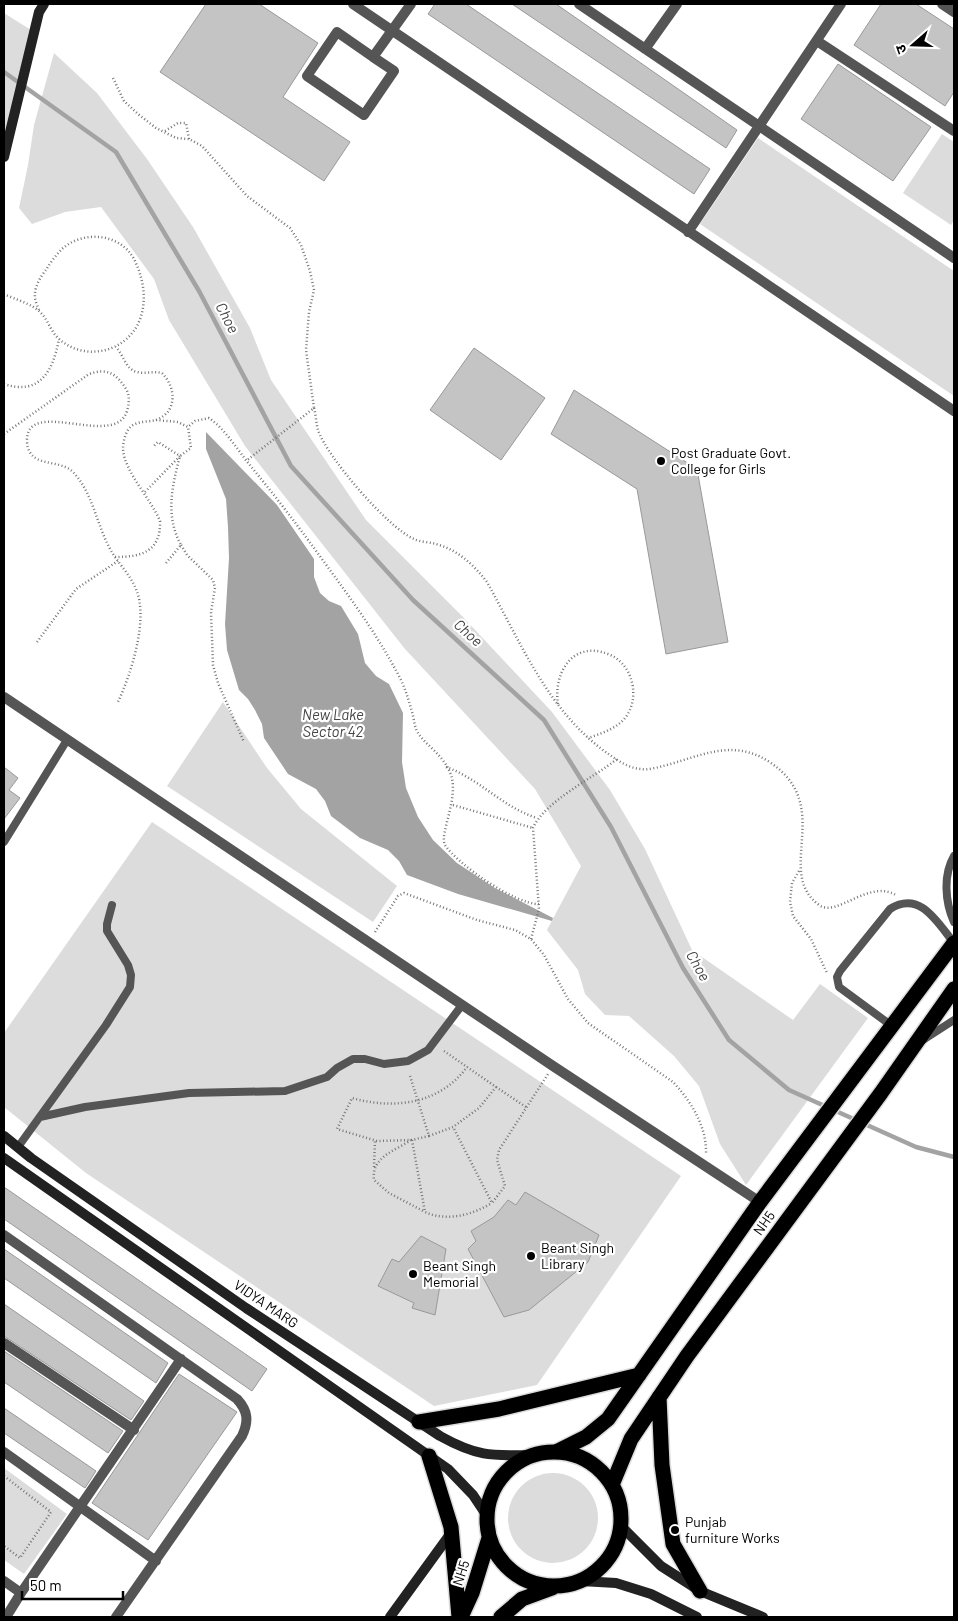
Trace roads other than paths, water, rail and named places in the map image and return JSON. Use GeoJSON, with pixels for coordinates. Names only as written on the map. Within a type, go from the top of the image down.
{"type":"FeatureCollection","features":[{"type":"Feature","properties":{"kind":"highway","name":"NH5"},"geometry":{"type":"LineString","coordinates":[[552,1588],[525,1581],[497,1557],[489,1538],[487,1516],[490,1493],[502,1473],[530,1455],[558,1451],[586,1437],[608,1419],[760,1202],[954,943]]}},
{"type":"Feature","properties":{"kind":"highway","name":"NH5"},"geometry":{"type":"LineString","coordinates":[[612,1485],[631,1439],[687,1356],[954,989]]}},
{"type":"Feature","properties":{"kind":"highway"},"geometry":{"type":"LineString","coordinates":[[419,1422],[499,1409],[639,1375]]}},
{"type":"Feature","properties":{"kind":"highway"},"geometry":{"type":"LineString","coordinates":[[659,1397],[662,1465],[673,1544],[700,1591]]}},
{"type":"Feature","properties":{"kind":"highway","name":"NH5"},"geometry":{"type":"LineString","coordinates":[[501,1617],[522,1599],[552,1588],[582,1581],[602,1568],[618,1541],[622,1527],[621,1512],[612,1485],[597,1467],[580,1457],[558,1451]]}},
{"type":"Feature","properties":{"kind":"highway"},"geometry":{"type":"LineString","coordinates":[[429,1456],[434,1466],[451,1534],[460,1617]]}},
{"type":"Feature","properties":{"kind":"highway","name":"NH5"},"geometry":{"type":"LineString","coordinates":[[460,1617],[472,1593],[489,1538]]}},
{"type":"Feature","properties":{"kind":"main road"},"geometry":{"type":"LineString","coordinates":[[4,157],[7,138],[39,12],[44,4]]}},
{"type":"Feature","properties":{"kind":"main road","name":"VIDYA MARG"},"geometry":{"type":"LineString","coordinates":[[4,1136],[246,1308],[419,1422],[465,1450],[489,1456],[530,1455]]}},
{"type":"Feature","properties":{"kind":"main road","name":"VIDYA MARG"},"geometry":{"type":"LineString","coordinates":[[4,1158],[448,1469],[467,1488],[487,1516]]}},
{"type":"Feature","properties":{"kind":"main road"},"geometry":{"type":"LineString","coordinates":[[622,1527],[661,1566],[700,1591],[763,1617]]}},
{"type":"Feature","properties":{"kind":"main road"},"geometry":{"type":"LineString","coordinates":[[390,1617],[451,1534]]}},
{"type":"Feature","properties":{"kind":"main road"},"geometry":{"type":"LineString","coordinates":[[582,1581],[616,1583],[651,1594],[697,1617]]}},
{"type":"Feature","properties":{"kind":"street"},"geometry":{"type":"LineString","coordinates":[[353,4],[954,411]]}},
{"type":"Feature","properties":{"kind":"street"},"geometry":{"type":"LineString","coordinates":[[373,56],[411,4]]}},
{"type":"Feature","properties":{"kind":"street"},"geometry":{"type":"LineString","coordinates":[[579,4],[954,258]]}},
{"type":"Feature","properties":{"kind":"street"},"geometry":{"type":"LineString","coordinates":[[645,49],[677,4]]}},
{"type":"Feature","properties":{"kind":"street"},"geometry":{"type":"LineString","coordinates":[[688,232],[841,4]]}},
{"type":"Feature","properties":{"kind":"street"},"geometry":{"type":"LineString","coordinates":[[942,4],[954,12]]}},
{"type":"Feature","properties":{"kind":"street"},"geometry":{"type":"LineString","coordinates":[[337,32],[373,56],[394,71],[364,115],[307,76],[337,32]]}},
{"type":"Feature","properties":{"kind":"street"},"geometry":{"type":"LineString","coordinates":[[817,41],[954,131]]}},
{"type":"Feature","properties":{"kind":"street"},"geometry":{"type":"LineString","coordinates":[[4,697],[553,1066],[760,1202]]}},
{"type":"Feature","properties":{"kind":"street"},"geometry":{"type":"LineString","coordinates":[[4,1235],[237,1398],[246,1410],[247,1422],[242,1436],[116,1617]]}},
{"type":"Feature","properties":{"kind":"street"},"geometry":{"type":"LineString","coordinates":[[4,1343],[134,1430]]}},
{"type":"Feature","properties":{"kind":"street"},"geometry":{"type":"LineString","coordinates":[[6,1617],[80,1505],[134,1430],[181,1359]]}},
{"type":"Feature","properties":{"kind":"street"},"geometry":{"type":"LineString","coordinates":[[4,1452],[156,1561]]}},
{"type":"Feature","properties":{"kind":"street"},"geometry":{"type":"LineString","coordinates":[[4,1580],[21,1593]]}},
{"type":"Feature","properties":{"kind":"lane"},"geometry":{"type":"LineString","coordinates":[[4,842],[67,740]]}},
{"type":"Feature","properties":{"kind":"lane"},"geometry":{"type":"LineString","coordinates":[[954,856],[947,880],[947,894],[954,922]]}},
{"type":"Feature","properties":{"kind":"lane"},"geometry":{"type":"LineString","coordinates":[[892,1026],[839,988],[837,977],[840,971],[890,909],[907,901],[918,905],[933,918],[954,943]]}},
{"type":"Feature","properties":{"kind":"lane"},"geometry":{"type":"LineString","coordinates":[[18,1147],[106,1025],[130,987],[131,975],[128,965],[108,932],[107,924],[112,906]]}},
{"type":"Feature","properties":{"kind":"lane"},"geometry":{"type":"LineString","coordinates":[[40,1117],[85,1106],[189,1093],[285,1092],[327,1077],[337,1068],[353,1060],[365,1060],[384,1064],[408,1061],[428,1050],[462,1005]]}},
{"type":"Feature","properties":{"kind":"lane"},"geometry":{"type":"LineString","coordinates":[[915,1045],[954,1020]]}},
{"type":"Feature","properties":{"kind":"water","name":"New Lake Sector 42"},"geometry":{"type":"Polygon","coordinates":[[[206,432],[277,505],[314,559],[314,577],[320,593],[329,601],[341,606],[358,634],[365,663],[376,676],[389,684],[403,713],[402,762],[406,788],[418,817],[433,840],[457,863],[495,888],[553,918],[552,921],[458,894],[407,875],[399,861],[388,850],[360,838],[331,816],[325,801],[316,789],[288,774],[264,738],[262,724],[255,710],[239,690],[227,650],[225,624],[229,558],[226,499],[206,449],[206,432]]]}},
{"type":"Feature","properties":{"kind":"waterway","name":"Choe"},"geometry":{"type":"LineString","coordinates":[[4,72],[116,152],[199,291],[291,466],[413,600],[544,720],[611,827],[683,968],[729,1040],[789,1090],[916,1147],[954,1157]]}},
{"type":"Feature","properties":{"kind":"place","name":"Post Graduate Govt. College for Girls"},"geometry":{"type":"Point","coordinates":[661,461]}},
{"type":"Feature","properties":{"kind":"place","name":"Beant Singh Library"},"geometry":{"type":"Point","coordinates":[531,1256]}},
{"type":"Feature","properties":{"kind":"place","name":"Beant Singh Memorial"},"geometry":{"type":"Point","coordinates":[413,1274]}},
{"type":"Feature","properties":{"kind":"place","name":"Punjab furniture Works"},"geometry":{"type":"Point","coordinates":[675,1530]}}]}
